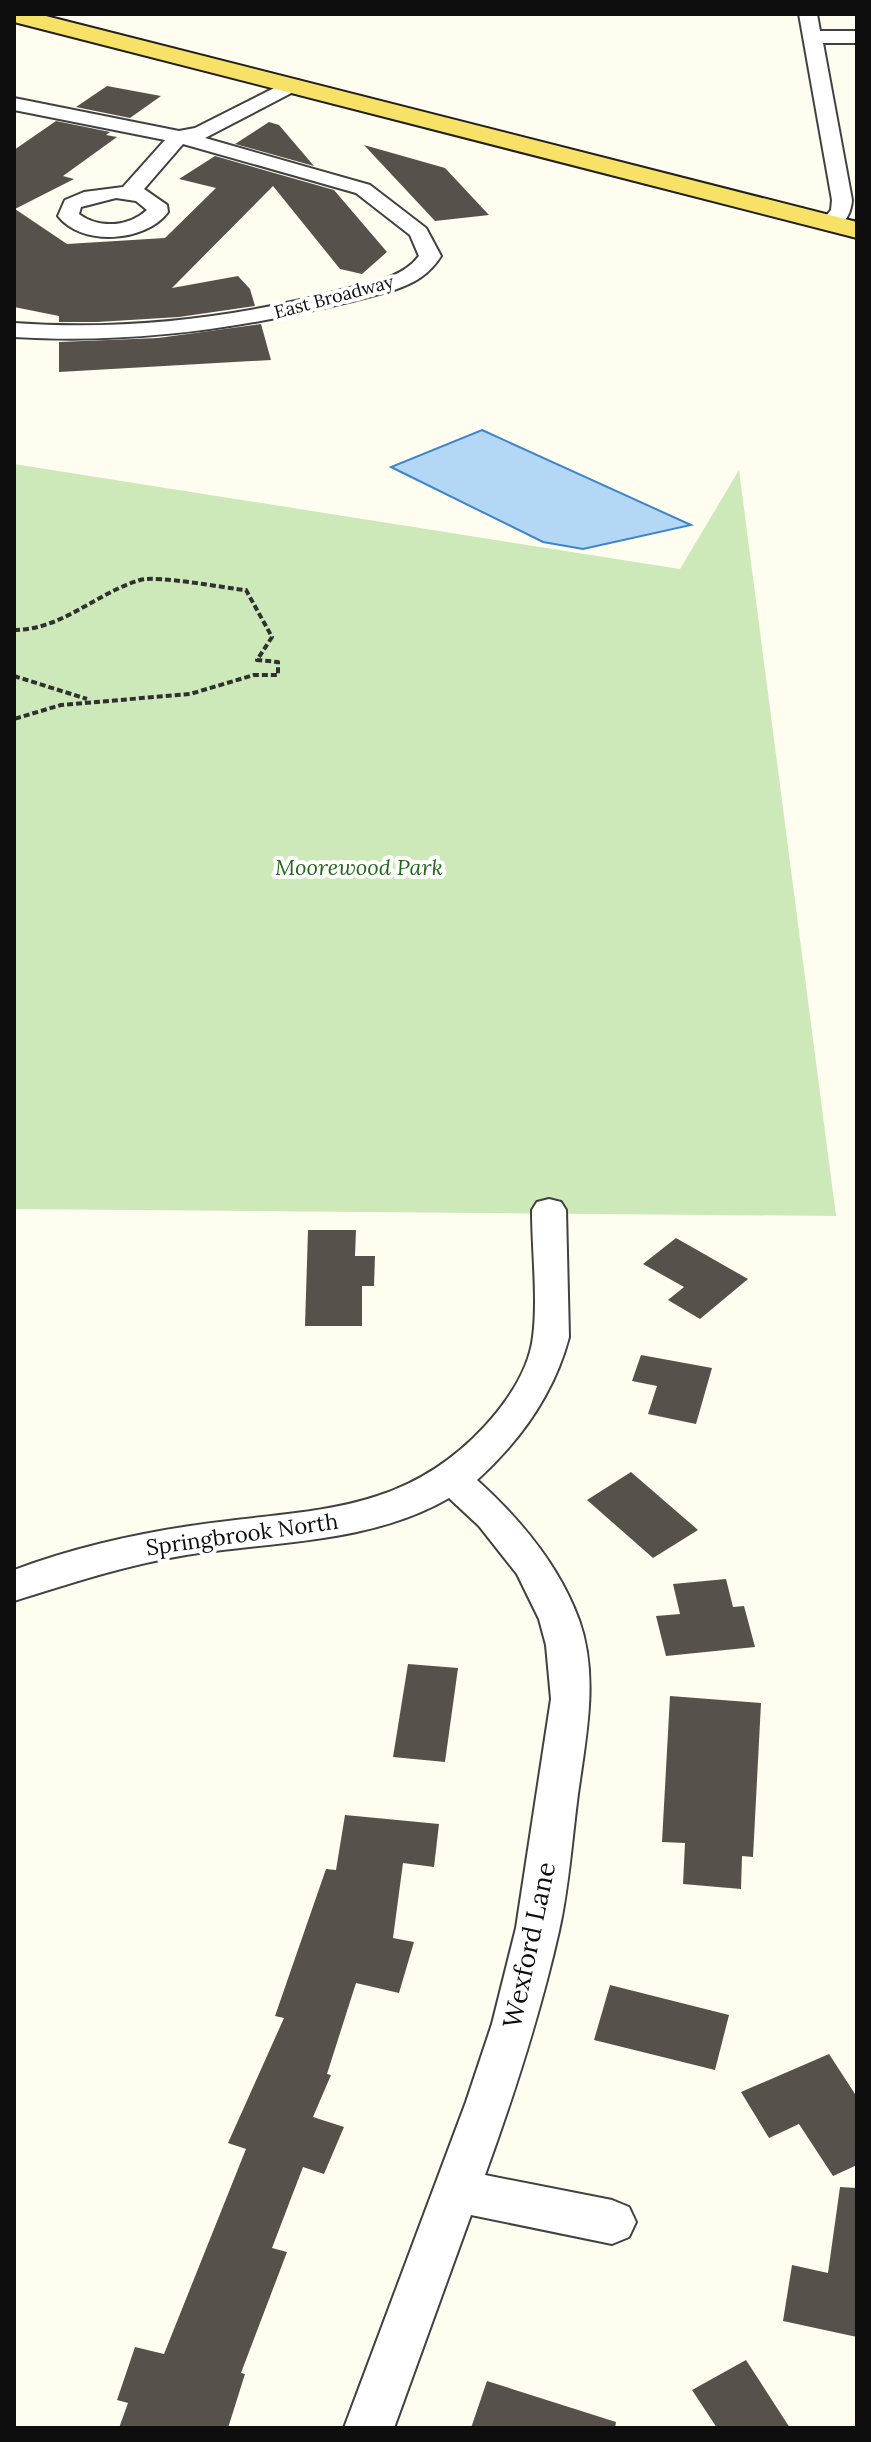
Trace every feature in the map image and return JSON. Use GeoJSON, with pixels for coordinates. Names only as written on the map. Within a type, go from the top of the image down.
{"type":"FeatureCollection","features":[{"type":"Feature","properties":{"kind":"main road"},"geometry":{"type":"LineString","coordinates":[[14,15],[844,227]]}},
{"type":"Feature","properties":{"kind":"street"},"geometry":{"type":"LineString","coordinates":[[808,14],[842,200],[844,227]]}},
{"type":"Feature","properties":{"kind":"street"},"geometry":{"type":"LineString","coordinates":[[812,37],[857,37]]}},
{"type":"Feature","properties":{"kind":"street"},"geometry":{"type":"LineString","coordinates":[[179,137],[176,128],[260,78]]}},
{"type":"Feature","properties":{"kind":"street"},"geometry":{"type":"LineString","coordinates":[[129,193],[179,137],[201,133],[290,86]]}},
{"type":"Feature","properties":{"kind":"street","name":"East Broadway"},"geometry":{"type":"LineString","coordinates":[[14,104],[179,137],[363,189],[404,218],[419,232],[429,250],[427,261],[408,276],[248,319],[139,330],[14,330]]}},
{"type":"Feature","properties":{"kind":"street","name":"Springbrook North"},"geometry":{"type":"LineString","coordinates":[[14,1586],[111,1553],[193,1539],[318,1526],[422,1496],[452,1479],[507,1427],[530,1395],[547,1357],[551,1337],[549,1210]]}},
{"type":"Feature","properties":{"kind":"street","name":"Wexford Lane"},"geometry":{"type":"LineString","coordinates":[[369,2428],[514,2024],[538,1928],[571,1699],[571,1675],[559,1619],[532,1565],[492,1516],[452,1479]]}},
{"type":"Feature","properties":{"kind":"street"},"geometry":{"type":"LineString","coordinates":[[456,2190],[612,2222]]}},
{"type":"Feature","properties":{"kind":"path"},"geometry":{"type":"LineString","coordinates":[[14,630],[27,630],[82,611],[105,594],[144,579],[246,590],[272,637],[257,660],[278,662],[278,675],[254,675],[190,694],[61,705],[14,719]]}},
{"type":"Feature","properties":{"kind":"path"},"geometry":{"type":"LineString","coordinates":[[14,676],[91,701]]}},
{"type":"Feature","properties":{"kind":"green space","name":"Moorewood Park"},"geometry":{"type":"Polygon","coordinates":[[[14,464],[680,569],[739,470],[836,1216],[14,1209],[14,464]]]}},
{"type":"Feature","properties":{"kind":"water"},"geometry":{"type":"Polygon","coordinates":[[[482,430],[691,525],[583,549],[543,542],[391,467],[482,430]]]}},
{"type":"Feature","properties":{"kind":"building"},"geometry":{"type":"Polygon","coordinates":[[[107,86],[161,96],[130,118],[76,107],[107,86]]]}},
{"type":"Feature","properties":{"kind":"building"},"geometry":{"type":"Polygon","coordinates":[[[56,121],[110,132],[106,135],[117,137],[63,176],[74,179],[15,209],[67,244],[165,238],[216,188],[179,179],[215,156],[334,190],[387,252],[362,274],[340,269],[273,186],[172,288],[238,276],[250,289],[255,306],[179,317],[97,322],[59,322],[59,316],[14,307],[14,150],[56,121]]]}},
{"type":"Feature","properties":{"kind":"building"},"geometry":{"type":"Polygon","coordinates":[[[269,122],[279,125],[314,166],[235,144],[269,122]]]}},
{"type":"Feature","properties":{"kind":"building"},"geometry":{"type":"Polygon","coordinates":[[[364,145],[445,168],[489,215],[435,221],[364,145]]]}},
{"type":"Feature","properties":{"kind":"building"},"geometry":{"type":"Polygon","coordinates":[[[261,324],[271,360],[59,372],[59,342],[158,338],[261,324]]]}},
{"type":"Feature","properties":{"kind":"building"},"geometry":{"type":"Polygon","coordinates":[[[308,1230],[356,1230],[355,1256],[375,1256],[374,1286],[362,1286],[362,1326],[305,1326],[308,1230]]]}},
{"type":"Feature","properties":{"kind":"building"},"geometry":{"type":"Polygon","coordinates":[[[676,1238],[748,1279],[700,1319],[668,1300],[684,1287],[643,1264],[676,1238]]]}},
{"type":"Feature","properties":{"kind":"building"},"geometry":{"type":"Polygon","coordinates":[[[641,1355],[712,1368],[696,1424],[648,1414],[657,1386],[632,1381],[641,1355]]]}},
{"type":"Feature","properties":{"kind":"building"},"geometry":{"type":"Polygon","coordinates":[[[631,1472],[698,1530],[653,1558],[587,1500],[631,1472]]]}},
{"type":"Feature","properties":{"kind":"building"},"geometry":{"type":"Polygon","coordinates":[[[726,1579],[733,1607],[744,1606],[755,1647],[666,1656],[656,1616],[680,1614],[673,1584],[726,1579]]]}},
{"type":"Feature","properties":{"kind":"building"},"geometry":{"type":"Polygon","coordinates":[[[408,1664],[458,1668],[445,1762],[393,1757],[408,1664]]]}},
{"type":"Feature","properties":{"kind":"building"},"geometry":{"type":"Polygon","coordinates":[[[670,1696],[761,1703],[753,1857],[742,1856],[741,1889],[683,1884],[685,1843],[662,1842],[670,1696]]]}},
{"type":"Feature","properties":{"kind":"building"},"geometry":{"type":"Polygon","coordinates":[[[345,1815],[439,1824],[434,1867],[403,1863],[393,1938],[414,1942],[399,1993],[356,1983],[327,2074],[331,2075],[313,2117],[344,2127],[324,2174],[303,2167],[272,2248],[287,2252],[241,2373],[245,2374],[228,2428],[119,2428],[128,2403],[117,2400],[135,2347],[164,2354],[246,2149],[228,2143],[284,2018],[275,2016],[326,1869],[336,1870],[345,1815]]]}},
{"type":"Feature","properties":{"kind":"building"},"geometry":{"type":"Polygon","coordinates":[[[610,1985],[729,2015],[715,2070],[594,2040],[610,1985]]]}},
{"type":"Feature","properties":{"kind":"building"},"geometry":{"type":"Polygon","coordinates":[[[829,2054],[857,2097],[857,2165],[833,2176],[799,2124],[769,2138],[741,2092],[829,2054]]]}},
{"type":"Feature","properties":{"kind":"building"},"geometry":{"type":"Polygon","coordinates":[[[840,2187],[857,2188],[857,2337],[783,2321],[792,2265],[828,2273],[840,2187]]]}},
{"type":"Feature","properties":{"kind":"building"},"geometry":{"type":"Polygon","coordinates":[[[746,2360],[790,2428],[717,2428],[692,2390],[746,2360]]]}},
{"type":"Feature","properties":{"kind":"building"},"geometry":{"type":"Polygon","coordinates":[[[487,2381],[616,2422],[615,2428],[471,2428],[487,2381]]]}}]}
